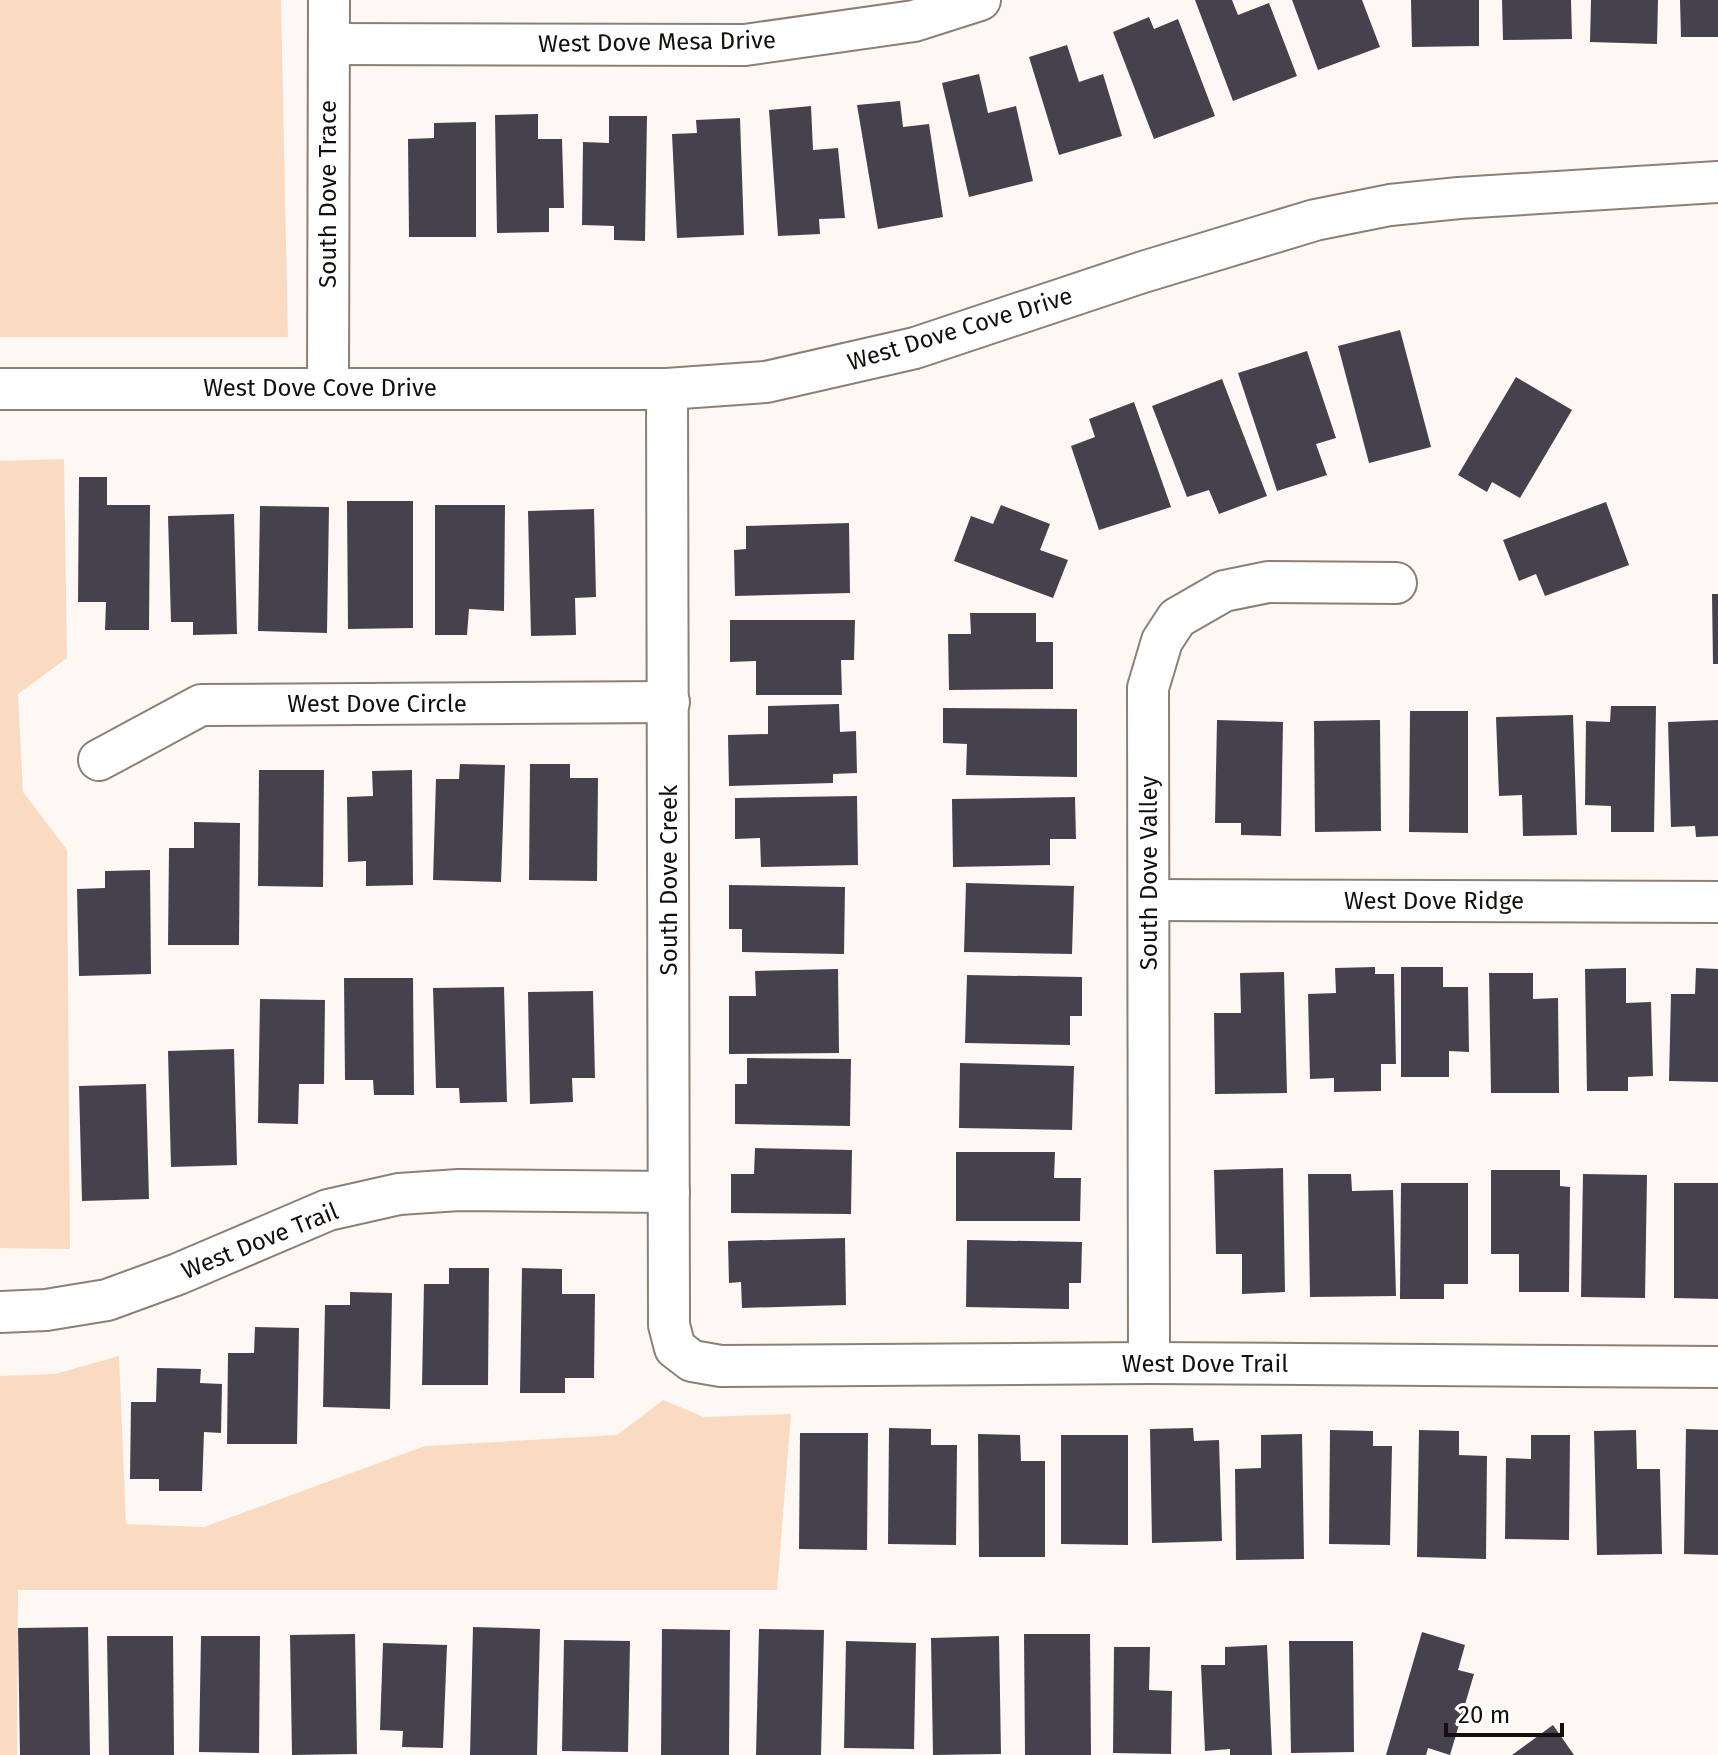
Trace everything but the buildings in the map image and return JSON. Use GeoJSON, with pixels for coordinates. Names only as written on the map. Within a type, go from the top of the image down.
{"type":"FeatureCollection","features":[{"type":"Feature","properties":{"kind":"street","name":"South Dove Trace"},"geometry":{"type":"LineString","coordinates":[[328,388],[329,0]]}},
{"type":"Feature","properties":{"kind":"street","name":"West Dove Mesa Drive"},"geometry":{"type":"LineString","coordinates":[[329,44],[745,45],[914,21],[980,0]]}},
{"type":"Feature","properties":{"kind":"street","name":"West Dove Cove Drive"},"geometry":{"type":"LineString","coordinates":[[0,389],[667,389],[766,382],[915,348],[1129,277],[1315,220],[1390,205],[1459,198],[1718,182]]}},
{"type":"Feature","properties":{"kind":"street","name":"South Dove Creek"},"geometry":{"type":"LineString","coordinates":[[667,389],[669,1325],[675,1348],[692,1361]]}},
{"type":"Feature","properties":{"kind":"street","name":"South Dove Valley"},"geometry":{"type":"LineString","coordinates":[[1149,1363],[1148,688],[1162,641],[1177,618],[1224,591],[1268,582],[1396,583]]}},
{"type":"Feature","properties":{"kind":"street","name":"West Dove Circle"},"geometry":{"type":"LineString","coordinates":[[99,760],[201,705],[669,702]]}},
{"type":"Feature","properties":{"kind":"street","name":"West Dove Ridge"},"geometry":{"type":"LineString","coordinates":[[1150,900],[1718,902]]}},
{"type":"Feature","properties":{"kind":"street","name":"West Dove Trail"},"geometry":{"type":"LineString","coordinates":[[0,1312],[46,1310],[107,1300],[178,1274],[328,1210],[399,1194],[459,1190],[669,1192]]}},
{"type":"Feature","properties":{"kind":"street","name":"West Dove Trail"},"geometry":{"type":"LineString","coordinates":[[692,1361],[721,1366],[1149,1363],[1718,1367]]}},
{"type":"Feature","properties":{"kind":"shaded area"},"geometry":{"type":"Polygon","coordinates":[[[0,0],[281,0],[288,337],[0,337],[0,0]]]}},
{"type":"Feature","properties":{"kind":"shaded area"},"geometry":{"type":"Polygon","coordinates":[[[64,459],[67,658],[18,694],[23,792],[67,850],[70,1249],[0,1248],[0,461],[64,459]]]}},
{"type":"Feature","properties":{"kind":"shaded area"},"geometry":{"type":"Polygon","coordinates":[[[119,1356],[126,1524],[204,1527],[425,1446],[617,1435],[663,1400],[704,1417],[791,1414],[777,1590],[18,1590],[17,1755],[0,1755],[0,1376],[55,1374],[119,1356]]]}}]}
